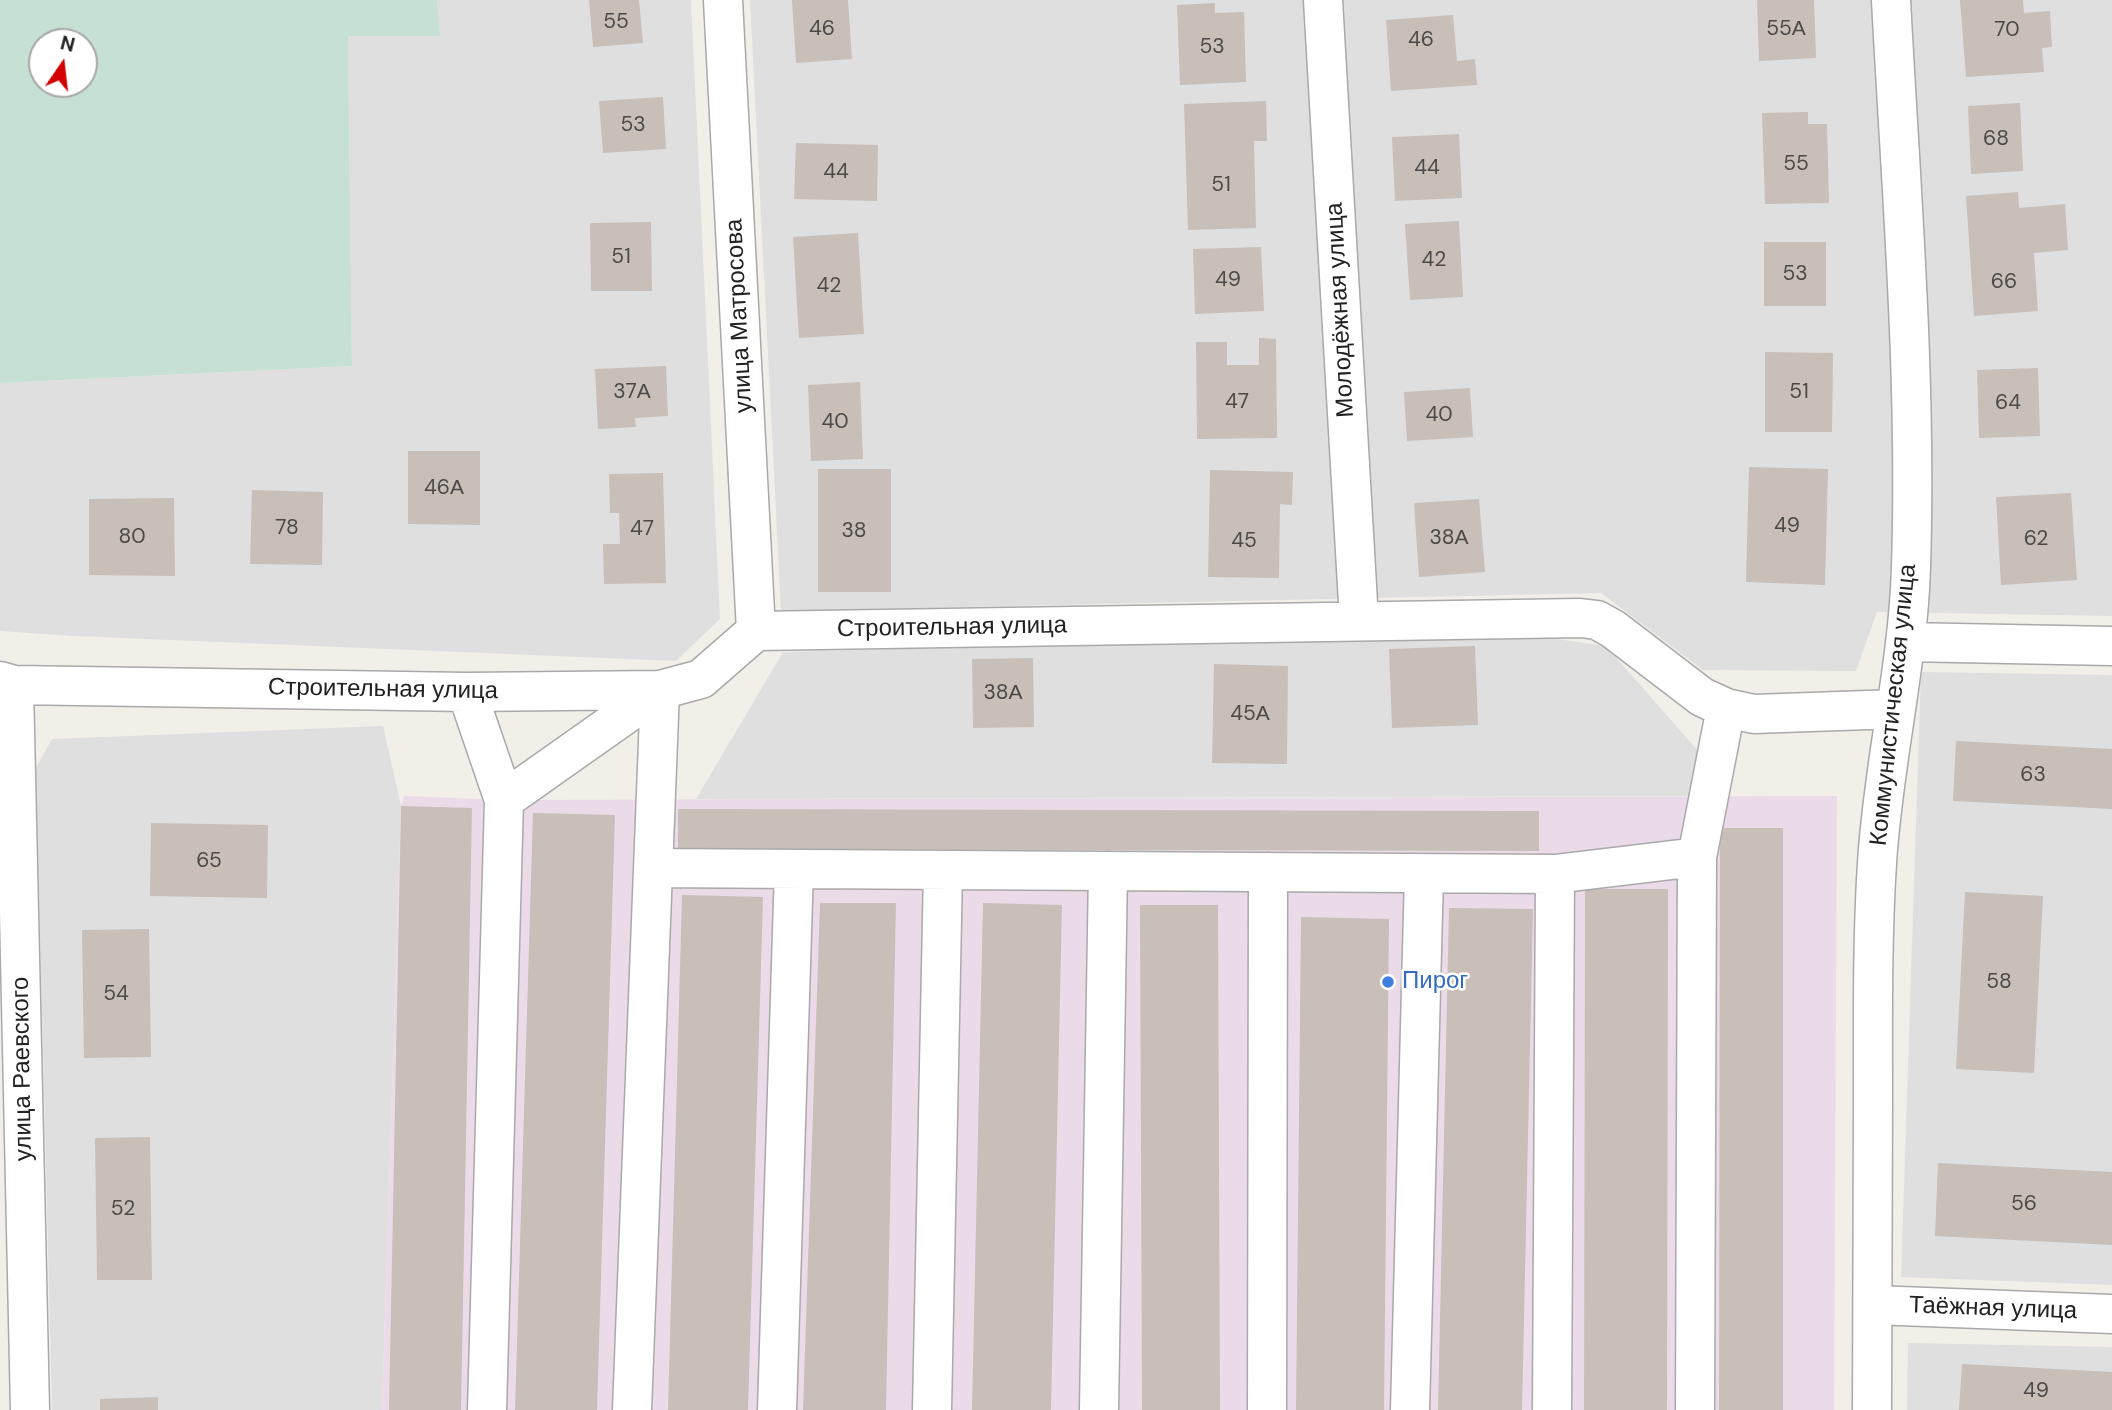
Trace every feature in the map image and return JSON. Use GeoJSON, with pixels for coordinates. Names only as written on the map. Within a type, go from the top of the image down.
{"type":"FeatureCollection","features":[{"type":"Feature","properties":{"kind":"street","name":"улица Матросова"},"geometry":{"type":"LineString","coordinates":[[723,0],[756,631]]}},
{"type":"Feature","properties":{"kind":"street","name":"Молодёжная улица"},"geometry":{"type":"LineString","coordinates":[[1322,0],[1359,620]]}},
{"type":"Feature","properties":{"kind":"street","name":"Коммунистическая улица"},"geometry":{"type":"LineString","coordinates":[[1872,1410],[1873,951],[1877,860],[1905,642],[1911,572],[1911,367],[1891,0]]}},
{"type":"Feature","properties":{"kind":"street","name":"Строительная улица"},"geometry":{"type":"LineString","coordinates":[[7,683],[467,692],[660,690],[701,678],[756,631],[1580,618],[1597,620],[1613,629],[1702,697],[1726,708],[1754,714],[1896,709]]}},
{"type":"Feature","properties":{"kind":"street"},"geometry":{"type":"LineString","coordinates":[[1905,642],[2112,646]]}},
{"type":"Feature","properties":{"kind":"street","name":"улица Раевского"},"geometry":{"type":"LineString","coordinates":[[7,683],[30,1410]]}},
{"type":"Feature","properties":{"kind":"street"},"geometry":{"type":"LineString","coordinates":[[504,800],[660,690]]}},
{"type":"Feature","properties":{"kind":"street"},"geometry":{"type":"LineString","coordinates":[[632,1410],[660,690]]}},
{"type":"Feature","properties":{"kind":"street"},"geometry":{"type":"LineString","coordinates":[[467,692],[504,800],[487,1410]]}},
{"type":"Feature","properties":{"kind":"street"},"geometry":{"type":"LineString","coordinates":[[1695,1410],[1697,857],[1726,708]]}},
{"type":"Feature","properties":{"kind":"street"},"geometry":{"type":"LineString","coordinates":[[653,868],[1555,874],[1697,857]]}},
{"type":"Feature","properties":{"kind":"street"},"geometry":{"type":"LineString","coordinates":[[777,1410],[794,869]]}},
{"type":"Feature","properties":{"kind":"street"},"geometry":{"type":"LineString","coordinates":[[932,1410],[943,870]]}},
{"type":"Feature","properties":{"kind":"street"},"geometry":{"type":"LineString","coordinates":[[1099,1410],[1108,871]]}},
{"type":"Feature","properties":{"kind":"street"},"geometry":{"type":"LineString","coordinates":[[1267,1410],[1268,872]]}},
{"type":"Feature","properties":{"kind":"street"},"geometry":{"type":"LineString","coordinates":[[1410,1410],[1424,874]]}},
{"type":"Feature","properties":{"kind":"street"},"geometry":{"type":"LineString","coordinates":[[1552,1410],[1555,874]]}},
{"type":"Feature","properties":{"kind":"street","name":"Таёжная улица"},"geometry":{"type":"LineString","coordinates":[[1873,1305],[2112,1314]]}},
{"type":"Feature","properties":{"kind":"shaded area"},"geometry":{"type":"Polygon","coordinates":[[[437,0],[691,0],[720,619],[676,661],[0,631],[0,383],[352,366],[348,36],[439,36],[437,0]]]}},
{"type":"Feature","properties":{"kind":"shaded area"},"geometry":{"type":"Polygon","coordinates":[[[750,0],[2112,0],[2112,616],[1877,612],[1856,671],[1703,670],[1601,593],[781,611],[750,0]]]}},
{"type":"Feature","properties":{"kind":"shaded area"},"geometry":{"type":"Polygon","coordinates":[[[1522,634],[1606,646],[1699,752],[1690,796],[696,799],[783,652],[1522,634]]]}},
{"type":"Feature","properties":{"kind":"shaded area"},"geometry":{"type":"Polygon","coordinates":[[[1921,672],[2112,675],[2112,1285],[1901,1277],[1921,672]]]}},
{"type":"Feature","properties":{"kind":"shaded area"},"geometry":{"type":"Polygon","coordinates":[[[383,726],[401,806],[382,1410],[52,1410],[36,768],[52,739],[383,726]]]}},
{"type":"Feature","properties":{"kind":"shaded area"},"geometry":{"type":"Polygon","coordinates":[[[404,796],[504,800],[1837,796],[1834,1410],[382,1410],[401,806],[404,796]]]}},
{"type":"Feature","properties":{"kind":"shaded area"},"geometry":{"type":"Polygon","coordinates":[[[1908,1343],[2112,1347],[2112,1410],[1907,1410],[1908,1343]]]}},
{"type":"Feature","properties":{"kind":"green space"},"geometry":{"type":"Polygon","coordinates":[[[0,0],[437,0],[440,36],[348,36],[352,366],[0,383],[0,0]]]}},
{"type":"Feature","properties":{"kind":"building"},"geometry":{"type":"Polygon","coordinates":[[[589,0],[639,0],[643,43],[593,47],[589,0]]]}},
{"type":"Feature","properties":{"kind":"building"},"geometry":{"type":"Polygon","coordinates":[[[792,0],[848,0],[852,59],[796,63],[792,0]]]}},
{"type":"Feature","properties":{"kind":"building"},"geometry":{"type":"Polygon","coordinates":[[[1757,0],[1814,0],[1816,58],[1759,61],[1757,0]]]}},
{"type":"Feature","properties":{"kind":"building"},"geometry":{"type":"Polygon","coordinates":[[[1960,0],[2023,0],[2024,13],[2050,11],[2052,47],[2042,48],[2044,72],[1966,77],[1960,0]]]}},
{"type":"Feature","properties":{"kind":"building"},"geometry":{"type":"Polygon","coordinates":[[[1215,3],[1215,13],[1244,12],[1246,82],[1180,85],[1177,5],[1215,3]]]}},
{"type":"Feature","properties":{"kind":"building"},"geometry":{"type":"Polygon","coordinates":[[[1453,15],[1457,61],[1475,59],[1477,85],[1391,91],[1386,20],[1453,15]]]}},
{"type":"Feature","properties":{"kind":"building"},"geometry":{"type":"Polygon","coordinates":[[[663,97],[666,149],[603,153],[599,101],[663,97]]]}},
{"type":"Feature","properties":{"kind":"building"},"geometry":{"type":"Polygon","coordinates":[[[1266,101],[1267,141],[1254,141],[1256,228],[1188,230],[1184,104],[1266,101]]]}},
{"type":"Feature","properties":{"kind":"building"},"geometry":{"type":"Polygon","coordinates":[[[2020,103],[2023,171],[1971,174],[1968,106],[2020,103]]]}},
{"type":"Feature","properties":{"kind":"building"},"geometry":{"type":"Polygon","coordinates":[[[1808,112],[1808,124],[1827,124],[1829,203],[1765,204],[1762,113],[1808,112]]]}},
{"type":"Feature","properties":{"kind":"building"},"geometry":{"type":"Polygon","coordinates":[[[1459,134],[1462,198],[1395,201],[1392,137],[1459,134]]]}},
{"type":"Feature","properties":{"kind":"building"},"geometry":{"type":"Polygon","coordinates":[[[796,143],[878,145],[877,201],[794,199],[796,143]]]}},
{"type":"Feature","properties":{"kind":"building"},"geometry":{"type":"Polygon","coordinates":[[[2018,192],[2019,208],[2065,204],[2068,250],[2034,253],[2038,311],[1974,316],[1966,196],[2018,192]]]}},
{"type":"Feature","properties":{"kind":"building"},"geometry":{"type":"Polygon","coordinates":[[[1459,221],[1463,297],[1410,300],[1405,224],[1459,221]]]}},
{"type":"Feature","properties":{"kind":"building"},"geometry":{"type":"Polygon","coordinates":[[[651,222],[652,291],[591,291],[590,223],[651,222]]]}},
{"type":"Feature","properties":{"kind":"building"},"geometry":{"type":"Polygon","coordinates":[[[858,233],[864,334],[799,338],[793,237],[858,233]]]}},
{"type":"Feature","properties":{"kind":"building"},"geometry":{"type":"Polygon","coordinates":[[[1764,242],[1826,242],[1826,306],[1764,306],[1764,242]]]}},
{"type":"Feature","properties":{"kind":"building"},"geometry":{"type":"Polygon","coordinates":[[[1261,247],[1264,311],[1195,314],[1193,249],[1261,247]]]}},
{"type":"Feature","properties":{"kind":"building"},"geometry":{"type":"Polygon","coordinates":[[[1259,338],[1276,339],[1277,438],[1197,439],[1196,342],[1227,342],[1227,365],[1259,365],[1259,338]]]}},
{"type":"Feature","properties":{"kind":"building"},"geometry":{"type":"Polygon","coordinates":[[[1765,352],[1833,353],[1832,432],[1765,432],[1765,352]]]}},
{"type":"Feature","properties":{"kind":"building"},"geometry":{"type":"Polygon","coordinates":[[[666,366],[668,416],[635,418],[636,427],[598,429],[595,369],[666,366]]]}},
{"type":"Feature","properties":{"kind":"building"},"geometry":{"type":"Polygon","coordinates":[[[2038,368],[2040,436],[1979,438],[1977,370],[2038,368]]]}},
{"type":"Feature","properties":{"kind":"building"},"geometry":{"type":"Polygon","coordinates":[[[860,382],[863,459],[811,461],[808,385],[860,382]]]}},
{"type":"Feature","properties":{"kind":"building"},"geometry":{"type":"Polygon","coordinates":[[[1470,388],[1473,437],[1407,441],[1404,392],[1470,388]]]}},
{"type":"Feature","properties":{"kind":"building"},"geometry":{"type":"Polygon","coordinates":[[[408,451],[480,451],[480,525],[408,524],[408,451]]]}},
{"type":"Feature","properties":{"kind":"building"},"geometry":{"type":"Polygon","coordinates":[[[1749,467],[1828,469],[1825,585],[1746,582],[1749,467]]]}},
{"type":"Feature","properties":{"kind":"building"},"geometry":{"type":"Polygon","coordinates":[[[818,469],[891,469],[891,592],[818,592],[818,469]]]}},
{"type":"Feature","properties":{"kind":"building"},"geometry":{"type":"Polygon","coordinates":[[[1210,470],[1293,472],[1292,505],[1280,504],[1279,578],[1208,577],[1210,470]]]}},
{"type":"Feature","properties":{"kind":"building"},"geometry":{"type":"Polygon","coordinates":[[[663,473],[666,583],[604,584],[603,544],[620,544],[619,513],[610,513],[609,474],[663,473]]]}},
{"type":"Feature","properties":{"kind":"building"},"geometry":{"type":"Polygon","coordinates":[[[252,490],[323,492],[322,565],[250,564],[252,490]]]}},
{"type":"Feature","properties":{"kind":"building"},"geometry":{"type":"Polygon","coordinates":[[[2071,493],[2077,580],[2001,585],[1996,497],[2071,493]]]}},
{"type":"Feature","properties":{"kind":"building"},"geometry":{"type":"Polygon","coordinates":[[[174,498],[175,576],[89,575],[89,499],[174,498]]]}},
{"type":"Feature","properties":{"kind":"building"},"geometry":{"type":"Polygon","coordinates":[[[1479,499],[1485,572],[1419,577],[1414,503],[1479,499]]]}},
{"type":"Feature","properties":{"kind":"building"},"geometry":{"type":"Polygon","coordinates":[[[1475,646],[1478,725],[1392,728],[1389,649],[1475,646]]]}},
{"type":"Feature","properties":{"kind":"building"},"geometry":{"type":"Polygon","coordinates":[[[1033,658],[1034,727],[973,728],[972,659],[1033,658]]]}},
{"type":"Feature","properties":{"kind":"building"},"geometry":{"type":"Polygon","coordinates":[[[1214,664],[1288,666],[1287,764],[1212,763],[1214,664]]]}},
{"type":"Feature","properties":{"kind":"building"},"geometry":{"type":"Polygon","coordinates":[[[1956,741],[2112,749],[2112,809],[1953,801],[1956,741]]]}},
{"type":"Feature","properties":{"kind":"building"},"geometry":{"type":"Polygon","coordinates":[[[401,806],[472,808],[461,1410],[389,1410],[401,806]]]}},
{"type":"Feature","properties":{"kind":"building"},"geometry":{"type":"Polygon","coordinates":[[[678,809],[1539,811],[1539,851],[678,849],[678,809]]]}},
{"type":"Feature","properties":{"kind":"building"},"geometry":{"type":"Polygon","coordinates":[[[533,813],[615,815],[597,1410],[515,1410],[533,813]]]}},
{"type":"Feature","properties":{"kind":"building"},"geometry":{"type":"Polygon","coordinates":[[[151,823],[268,825],[267,898],[150,896],[151,823]]]}},
{"type":"Feature","properties":{"kind":"building"},"geometry":{"type":"Polygon","coordinates":[[[1720,828],[1783,828],[1783,1410],[1719,1410],[1720,828]]]}},
{"type":"Feature","properties":{"kind":"building"},"geometry":{"type":"Polygon","coordinates":[[[1585,889],[1668,889],[1667,1410],[1584,1410],[1585,889]]]}},
{"type":"Feature","properties":{"kind":"building"},"geometry":{"type":"Polygon","coordinates":[[[1965,892],[2043,896],[2034,1073],[1956,1069],[1965,892]]]}},
{"type":"Feature","properties":{"kind":"building"},"geometry":{"type":"Polygon","coordinates":[[[682,895],[763,897],[748,1410],[668,1410],[682,895]]]}},
{"type":"Feature","properties":{"kind":"building"},"geometry":{"type":"Polygon","coordinates":[[[820,903],[896,903],[886,1410],[803,1410],[820,903]]]}},
{"type":"Feature","properties":{"kind":"building"},"geometry":{"type":"Polygon","coordinates":[[[983,903],[1062,905],[1051,1410],[972,1410],[983,903]]]}},
{"type":"Feature","properties":{"kind":"building"},"geometry":{"type":"Polygon","coordinates":[[[1140,905],[1218,905],[1220,1410],[1142,1410],[1140,905]]]}},
{"type":"Feature","properties":{"kind":"building"},"geometry":{"type":"Polygon","coordinates":[[[1449,908],[1533,909],[1522,1410],[1438,1410],[1449,908]]]}},
{"type":"Feature","properties":{"kind":"building"},"geometry":{"type":"Polygon","coordinates":[[[1301,917],[1389,919],[1384,1410],[1296,1410],[1301,917]]]}},
{"type":"Feature","properties":{"kind":"building"},"geometry":{"type":"Polygon","coordinates":[[[149,929],[151,1057],[84,1058],[82,930],[149,929]]]}},
{"type":"Feature","properties":{"kind":"building"},"geometry":{"type":"Polygon","coordinates":[[[150,1137],[152,1280],[97,1280],[95,1138],[150,1137]]]}},
{"type":"Feature","properties":{"kind":"building"},"geometry":{"type":"Polygon","coordinates":[[[1938,1163],[2112,1172],[2112,1245],[1935,1236],[1938,1163]]]}},
{"type":"Feature","properties":{"kind":"building"},"geometry":{"type":"Polygon","coordinates":[[[1962,1364],[2112,1372],[2112,1410],[1959,1410],[1962,1364]]]}},
{"type":"Feature","properties":{"kind":"building"},"geometry":{"type":"Polygon","coordinates":[[[158,1397],[158,1410],[100,1410],[100,1399],[158,1397]]]}},
{"type":"Feature","properties":{"kind":"place","name":"Пирог"},"geometry":{"type":"Point","coordinates":[1388,982]}}]}
